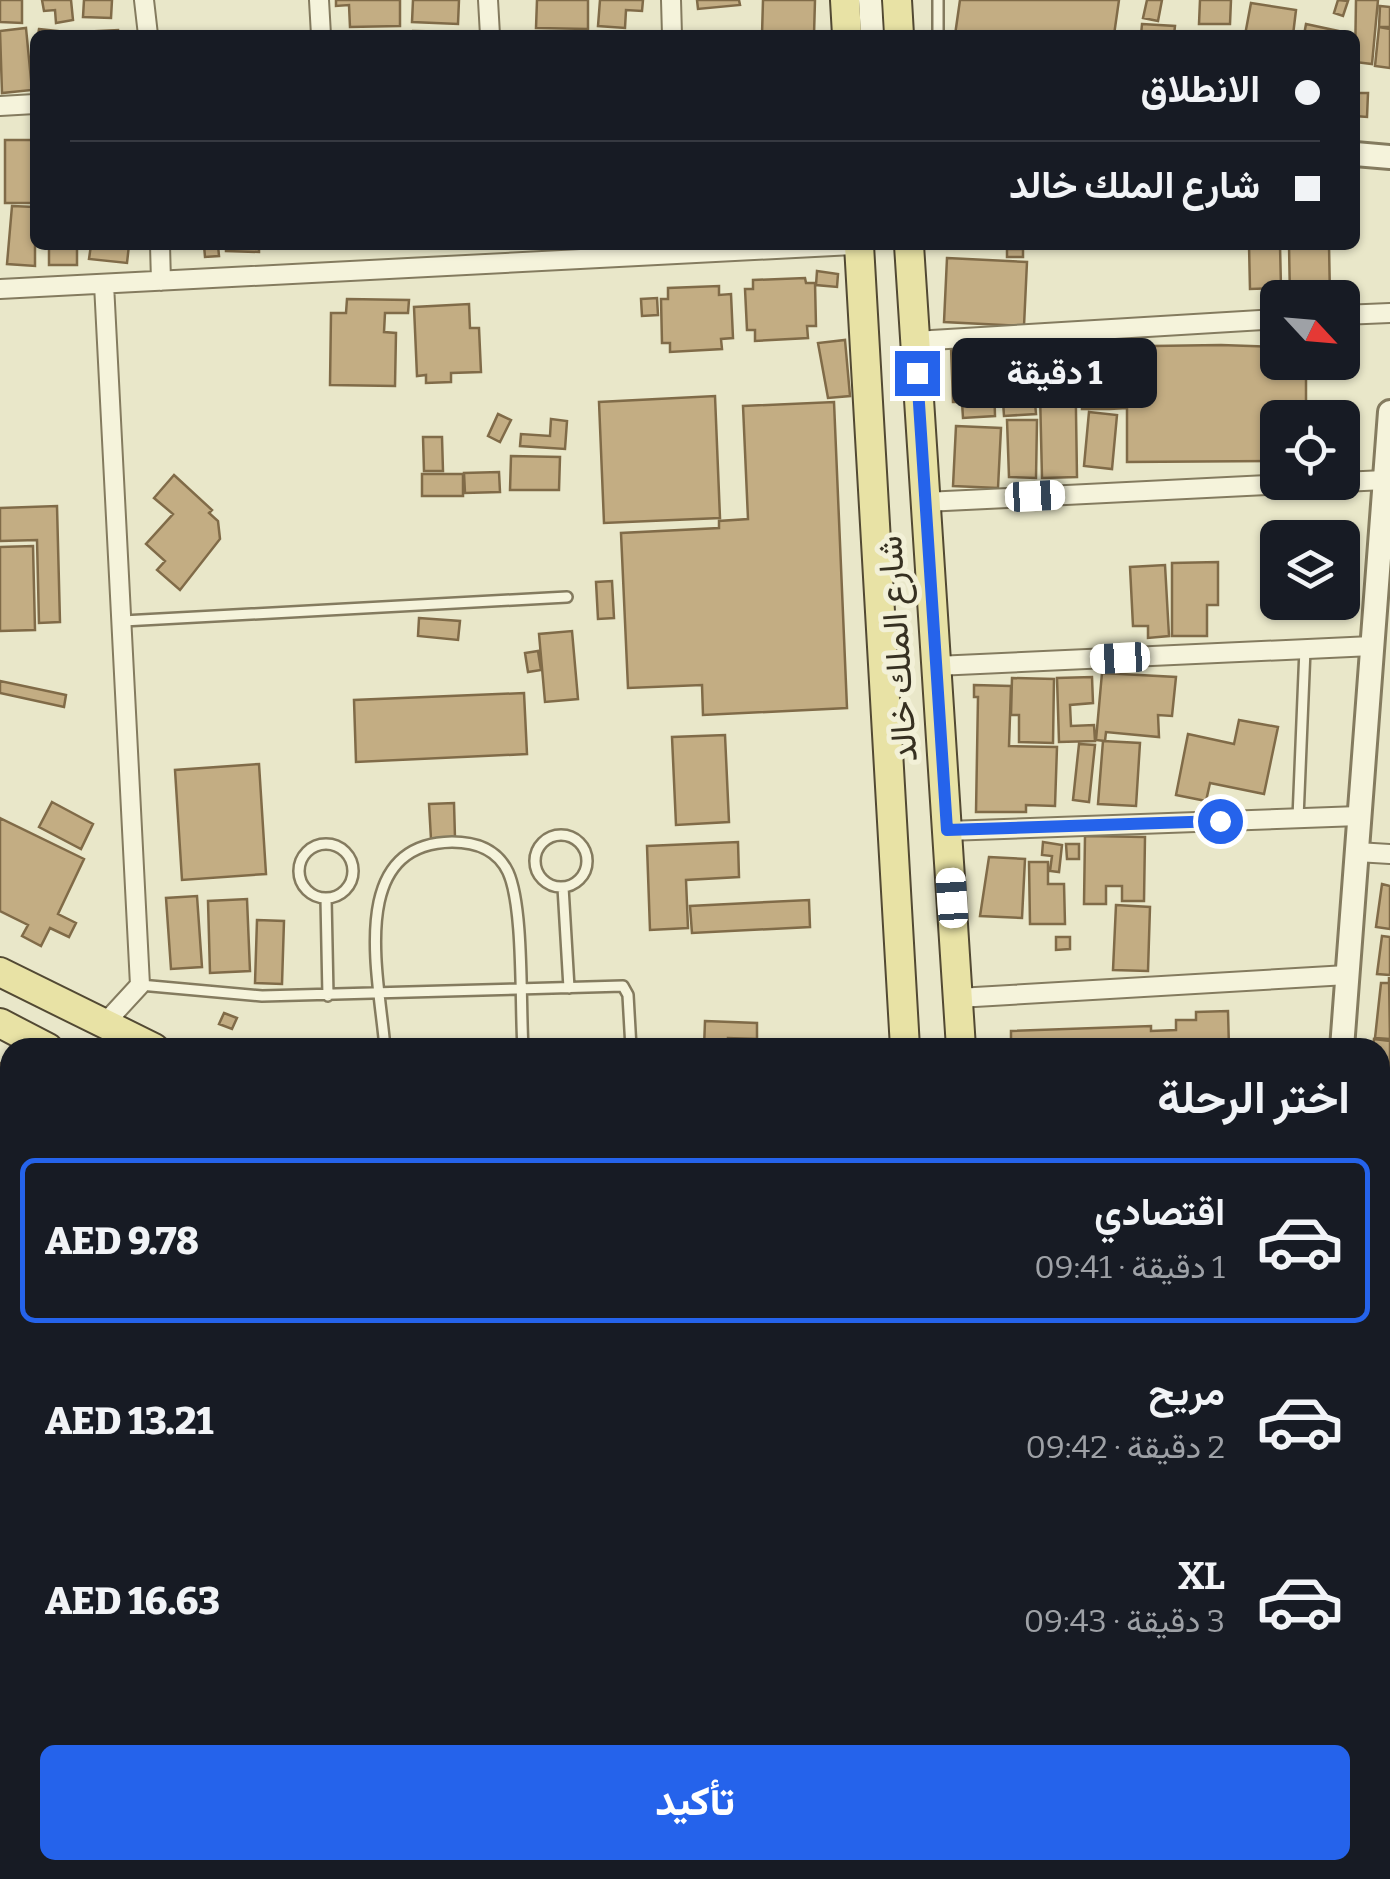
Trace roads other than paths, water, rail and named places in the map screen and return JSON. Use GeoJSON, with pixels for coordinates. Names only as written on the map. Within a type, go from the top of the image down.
{"type":"FeatureCollection","features":[{"type":"Feature","properties":{"kind":"main road"},"geometry":{"type":"LineString","coordinates":[[846,0],[847,30]]}},
{"type":"Feature","properties":{"kind":"main road"},"geometry":{"type":"LineString","coordinates":[[897,0],[899,30]]}},
{"type":"Feature","properties":{"kind":"main road","name":"شارع الملك خالد"},"geometry":{"type":"LineString","coordinates":[[856,250],[903,1038]]}},
{"type":"Feature","properties":{"kind":"main road","name":"شارع الملك خالد"},"geometry":{"type":"LineString","coordinates":[[910,250],[960,1038]]}},
{"type":"Feature","properties":{"kind":"main road"},"geometry":{"type":"LineString","coordinates":[[0,972],[134,1038]]}},
{"type":"Feature","properties":{"kind":"main road"},"geometry":{"type":"LineString","coordinates":[[0,1024],[28,1038]]}},
{"type":"Feature","properties":{"kind":"street"},"geometry":{"type":"LineString","coordinates":[[144,0],[147,30]]}},
{"type":"Feature","properties":{"kind":"street"},"geometry":{"type":"LineString","coordinates":[[319,0],[321,30]]}},
{"type":"Feature","properties":{"kind":"street"},"geometry":{"type":"LineString","coordinates":[[488,0],[490,30]]}},
{"type":"Feature","properties":{"kind":"street"},"geometry":{"type":"LineString","coordinates":[[671,0],[672,30]]}},
{"type":"Feature","properties":{"kind":"street"},"geometry":{"type":"LineString","coordinates":[[870,0],[872,30]]}},
{"type":"Feature","properties":{"kind":"street"},"geometry":{"type":"LineString","coordinates":[[0,106],[30,104]]}},
{"type":"Feature","properties":{"kind":"street"},"geometry":{"type":"LineString","coordinates":[[1360,155],[1390,158]]}},
{"type":"Feature","properties":{"kind":"street"},"geometry":{"type":"LineString","coordinates":[[160,250],[161,281]]}},
{"type":"Feature","properties":{"kind":"street"},"geometry":{"type":"LineString","coordinates":[[0,290],[500,254],[658,250]]}},
{"type":"Feature","properties":{"kind":"street"},"geometry":{"type":"LineString","coordinates":[[104,284],[140,984],[105,1023]]}},
{"type":"Feature","properties":{"kind":"street"},"geometry":{"type":"LineString","coordinates":[[1360,314],[1390,312]]}},
{"type":"Feature","properties":{"kind":"street"},"geometry":{"type":"LineString","coordinates":[[914,341],[1260,320]]}},
{"type":"Feature","properties":{"kind":"street"},"geometry":{"type":"LineString","coordinates":[[1343,1038],[1390,412]]}},
{"type":"Feature","properties":{"kind":"street"},"geometry":{"type":"LineString","coordinates":[[1360,481],[1385,480]]}},
{"type":"Feature","properties":{"kind":"street"},"geometry":{"type":"LineString","coordinates":[[925,502],[1260,485]]}},
{"type":"Feature","properties":{"kind":"street"},"geometry":{"type":"LineString","coordinates":[[936,666],[1372,646]]}},
{"type":"Feature","properties":{"kind":"street"},"geometry":{"type":"LineString","coordinates":[[947,830],[1359,816]]}},
{"type":"Feature","properties":{"kind":"street"},"geometry":{"type":"LineString","coordinates":[[1356,852],[1390,854]]}},
{"type":"Feature","properties":{"kind":"street"},"geometry":{"type":"LineString","coordinates":[[958,998],[1347,975]]}},
{"type":"Feature","properties":{"kind":"lane"},"geometry":{"type":"LineString","coordinates":[[938,0],[938,30]]}},
{"type":"Feature","properties":{"kind":"lane"},"geometry":{"type":"LineString","coordinates":[[123,621],[567,597]]}},
{"type":"Feature","properties":{"kind":"lane"},"geometry":{"type":"LineString","coordinates":[[1298,818],[1305,649]]}},
{"type":"Feature","properties":{"kind":"lane"},"geometry":{"type":"LineString","coordinates":[[555,835],[579,841],[586,856],[584,873],[563,887],[540,876],[534,860],[540,844],[555,835]]}},
{"type":"Feature","properties":{"kind":"lane"},"geometry":{"type":"LineString","coordinates":[[385,1038],[377,922],[384,877],[405,852],[432,843],[479,844],[504,865],[514,898],[522,1038]]}},
{"type":"Feature","properties":{"kind":"lane"},"geometry":{"type":"LineString","coordinates":[[330,844],[344,852],[353,873],[347,888],[326,898],[305,888],[300,874],[308,852],[330,844]]}},
{"type":"Feature","properties":{"kind":"lane"},"geometry":{"type":"LineString","coordinates":[[563,887],[569,988]]}},
{"type":"Feature","properties":{"kind":"lane"},"geometry":{"type":"LineString","coordinates":[[326,898],[328,996]]}},
{"type":"Feature","properties":{"kind":"lane"},"geometry":{"type":"LineString","coordinates":[[140,984],[262,996],[381,996],[623,986],[628,995],[630,1038]]}}]}
